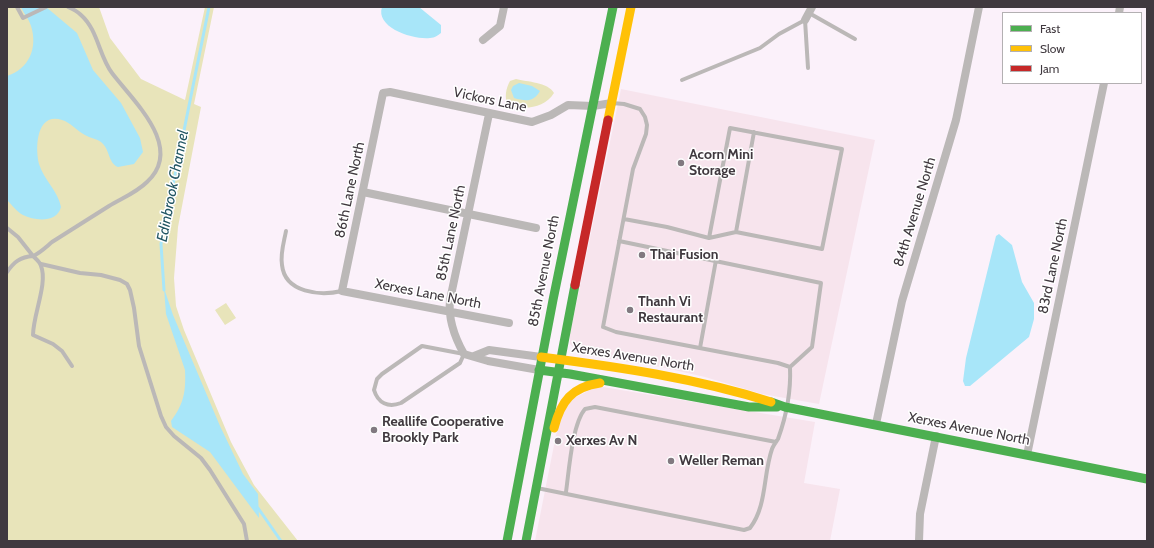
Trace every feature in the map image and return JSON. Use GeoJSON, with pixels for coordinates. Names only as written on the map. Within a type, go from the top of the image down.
{"type":"FeatureCollection","features":[{"type":"Feature","properties":{"kind":"main road","name":"85th Avenue North"},"geometry":{"type":"LineString","coordinates":[[507,541],[541,357],[613,7]]}},
{"type":"Feature","properties":{"kind":"main road"},"geometry":{"type":"LineString","coordinates":[[526,541],[557,372],[631,7]]}},
{"type":"Feature","properties":{"kind":"main road","name":"Xerxes Avenue North"},"geometry":{"type":"LineString","coordinates":[[541,357],[668,375],[752,395],[785,407],[1147,479]]}},
{"type":"Feature","properties":{"kind":"main road","name":"Xerxes Avenue North"},"geometry":{"type":"LineString","coordinates":[[539,370],[749,407],[785,407]]}},
{"type":"Feature","properties":{"kind":"main road"},"geometry":{"type":"LineString","coordinates":[[536,488],[548,462],[557,415],[560,407],[567,397],[581,387],[590,383],[611,382]]}},
{"type":"Feature","properties":{"kind":"street"},"geometry":{"type":"LineString","coordinates":[[483,40],[500,26],[504,7]]}},
{"type":"Feature","properties":{"kind":"street","name":"84th Avenue North"},"geometry":{"type":"LineString","coordinates":[[876,424],[902,301],[956,120],[979,7]]}},
{"type":"Feature","properties":{"kind":"street","name":"83rd Lane North"},"geometry":{"type":"LineString","coordinates":[[1027,455],[1104,84]]}},
{"type":"Feature","properties":{"kind":"street","name":"Vickors Lane"},"geometry":{"type":"LineString","coordinates":[[384,93],[390,92],[532,122],[551,115],[568,105],[593,106],[612,103]]}},
{"type":"Feature","properties":{"kind":"street","name":"86th Lane North"},"geometry":{"type":"LineString","coordinates":[[342,291],[384,93]]}},
{"type":"Feature","properties":{"kind":"street","name":"85th Lane North"},"geometry":{"type":"LineString","coordinates":[[464,354],[455,335],[448,311],[489,114]]}},
{"type":"Feature","properties":{"kind":"street"},"geometry":{"type":"LineString","coordinates":[[363,192],[536,228]]}},
{"type":"Feature","properties":{"kind":"street","name":"Xerxes Lane North"},"geometry":{"type":"LineString","coordinates":[[342,291],[509,323]]}},
{"type":"Feature","properties":{"kind":"street","name":"Xerxes Avenue North"},"geometry":{"type":"LineString","coordinates":[[474,356],[489,350],[541,357]]}},
{"type":"Feature","properties":{"kind":"street","name":"Xerxes Avenue North"},"geometry":{"type":"LineString","coordinates":[[464,354],[488,361],[539,370]]}},
{"type":"Feature","properties":{"kind":"street"},"geometry":{"type":"LineString","coordinates":[[919,541],[920,514],[936,436]]}},
{"type":"Feature","properties":{"kind":"lane"},"geometry":{"type":"LineString","coordinates":[[17,7],[20,16],[23,18],[46,7]]}},
{"type":"Feature","properties":{"kind":"lane"},"geometry":{"type":"LineString","coordinates":[[7,272],[13,264],[20,259],[33,256],[110,206],[136,192],[154,176],[161,151],[153,127],[142,109],[106,65],[86,20],[81,14],[68,7]]}},
{"type":"Feature","properties":{"kind":"lane"},"geometry":{"type":"LineString","coordinates":[[809,13],[855,39]]}},
{"type":"Feature","properties":{"kind":"lane"},"geometry":{"type":"LineString","coordinates":[[808,68],[809,13]]}},
{"type":"Feature","properties":{"kind":"lane"},"geometry":{"type":"LineString","coordinates":[[682,80],[760,48],[809,13]]}},
{"type":"Feature","properties":{"kind":"lane"},"geometry":{"type":"LineString","coordinates":[[612,103],[624,104],[640,109],[645,117],[647,125],[646,134],[633,169],[603,327],[616,332],[778,362],[790,367]]}},
{"type":"Feature","properties":{"kind":"lane"},"geometry":{"type":"LineString","coordinates":[[624,219],[667,227],[710,238],[736,232],[822,249],[842,149],[730,128],[710,238]]}},
{"type":"Feature","properties":{"kind":"lane"},"geometry":{"type":"LineString","coordinates":[[736,232],[754,132]]}},
{"type":"Feature","properties":{"kind":"lane"},"geometry":{"type":"LineString","coordinates":[[7,228],[41,264],[44,276],[34,319],[33,335],[53,344],[62,351],[72,366]]}},
{"type":"Feature","properties":{"kind":"lane"},"geometry":{"type":"LineString","coordinates":[[286,231],[282,264],[284,276],[288,281],[304,290],[317,293],[329,294],[342,291]]}},
{"type":"Feature","properties":{"kind":"lane"},"geometry":{"type":"LineString","coordinates":[[536,488],[566,492],[744,530],[750,528],[755,521],[760,507],[772,449],[776,442],[785,407],[790,379],[790,367],[812,347],[822,283],[620,240]]}},
{"type":"Feature","properties":{"kind":"lane"},"geometry":{"type":"LineString","coordinates":[[700,348],[716,260]]}},
{"type":"Feature","properties":{"kind":"lane"},"geometry":{"type":"LineString","coordinates":[[41,264],[80,273],[101,275],[120,280],[127,284],[134,308],[139,346],[161,416],[166,427],[174,436],[201,458],[210,470],[244,524],[247,541]]}},
{"type":"Feature","properties":{"kind":"lane"},"geometry":{"type":"LineString","coordinates":[[422,346],[464,354],[460,363],[401,403],[395,405],[384,404],[375,394],[374,390],[377,379],[422,346]]}},
{"type":"Feature","properties":{"kind":"lane"},"geometry":{"type":"LineString","coordinates":[[566,492],[575,432],[580,415],[585,409],[595,407],[776,442]]}},
{"type":"Feature","properties":{"kind":"shaded area"},"geometry":{"type":"Polygon","coordinates":[[[7,7],[99,7],[110,38],[141,79],[185,100],[205,7],[214,7],[194,104],[201,107],[178,227],[174,278],[176,306],[184,330],[231,442],[254,485],[298,541],[7,541],[7,7]]]}},
{"type":"Feature","properties":{"kind":"shaded area"},"geometry":{"type":"Polygon","coordinates":[[[516,79],[537,83],[551,89],[554,93],[545,102],[533,107],[514,107],[508,105],[506,96],[507,87],[510,81],[516,79]]]}},
{"type":"Feature","properties":{"kind":"shaded area"},"geometry":{"type":"Polygon","coordinates":[[[621,89],[875,140],[819,404],[762,394],[705,377],[661,367],[579,354],[570,344],[570,334],[621,89]]]}},
{"type":"Feature","properties":{"kind":"shaded area"},"geometry":{"type":"Polygon","coordinates":[[[226,303],[236,318],[225,325],[215,310],[226,303]]]}},
{"type":"Feature","properties":{"kind":"shaded area"},"geometry":{"type":"Polygon","coordinates":[[[603,387],[815,422],[804,483],[840,489],[830,541],[535,541],[560,415],[568,401],[594,388],[603,387]]]}},
{"type":"Feature","properties":{"kind":"water"},"geometry":{"type":"Polygon","coordinates":[[[21,7],[46,7],[77,33],[93,70],[121,103],[140,138],[143,152],[134,164],[118,167],[112,162],[104,145],[98,140],[87,136],[65,121],[53,119],[47,121],[42,126],[39,133],[37,149],[39,164],[57,196],[61,207],[55,216],[45,219],[33,219],[23,215],[7,200],[7,76],[15,73],[26,63],[30,57],[33,42],[33,34],[30,23],[21,7]]]}},
{"type":"Feature","properties":{"kind":"water"},"geometry":{"type":"Polygon","coordinates":[[[382,7],[419,7],[441,25],[441,33],[433,38],[406,35],[390,27],[384,21],[381,14],[382,7]]]}},
{"type":"Feature","properties":{"kind":"water"},"geometry":{"type":"Polygon","coordinates":[[[519,83],[532,86],[540,91],[535,98],[532,99],[522,100],[514,98],[511,90],[513,86],[519,83]]]}},
{"type":"Feature","properties":{"kind":"water"},"geometry":{"type":"Polygon","coordinates":[[[999,234],[1012,245],[1022,282],[1034,303],[1034,319],[1029,337],[970,386],[965,386],[963,381],[966,358],[996,236],[999,234]]]}},
{"type":"Feature","properties":{"kind":"water"},"geometry":{"type":"Polygon","coordinates":[[[164,288],[173,315],[220,426],[243,474],[258,494],[259,518],[210,452],[172,427],[171,421],[179,409],[183,397],[185,370],[166,314],[164,288]]]}},
{"type":"Feature","properties":{"kind":"waterway","name":"Edinbrook Channel"},"geometry":{"type":"LineString","coordinates":[[164,290],[161,244],[209,7]]}},
{"type":"Feature","properties":{"kind":"waterway","name":"Edinbrook Channel"},"geometry":{"type":"LineString","coordinates":[[258,508],[281,541]]}},
{"type":"Feature","properties":{"kind":"traffic: fast"},"geometry":{"type":"LineString","coordinates":[[507,541],[553,300],[613,7]]}},
{"type":"Feature","properties":{"kind":"traffic: fast"},"geometry":{"type":"LineString","coordinates":[[526,541],[575,285]]}},
{"type":"Feature","properties":{"kind":"traffic: fast"},"geometry":{"type":"LineString","coordinates":[[539,370],[570,374],[749,407],[777,407]]}},
{"type":"Feature","properties":{"kind":"traffic: fast"},"geometry":{"type":"LineString","coordinates":[[771,402],[785,407],[1147,479]]}},
{"type":"Feature","properties":{"kind":"traffic: slow"},"geometry":{"type":"LineString","coordinates":[[608,120],[631,7]]}},
{"type":"Feature","properties":{"kind":"traffic: slow"},"geometry":{"type":"LineString","coordinates":[[541,357],[657,374],[714,386],[771,402]]}},
{"type":"Feature","properties":{"kind":"traffic: slow"},"geometry":{"type":"LineString","coordinates":[[554,428],[560,410],[569,397],[582,388],[600,383]]}},
{"type":"Feature","properties":{"kind":"traffic: jam"},"geometry":{"type":"LineString","coordinates":[[575,285],[608,120]]}},
{"type":"Feature","properties":{"kind":"place","name":"Acorn Mini Storage"},"geometry":{"type":"Point","coordinates":[681,163]}},
{"type":"Feature","properties":{"kind":"place","name":"Thai Fusion"},"geometry":{"type":"Point","coordinates":[642,255]}},
{"type":"Feature","properties":{"kind":"place","name":"Thanh Vi Restaurant"},"geometry":{"type":"Point","coordinates":[630,310]}},
{"type":"Feature","properties":{"kind":"place","name":"Reallife Cooperative Brookly Park"},"geometry":{"type":"Point","coordinates":[374,430]}},
{"type":"Feature","properties":{"kind":"place","name":"Xerxes Av N"},"geometry":{"type":"Point","coordinates":[558,441]}},
{"type":"Feature","properties":{"kind":"place","name":"Weller Reman"},"geometry":{"type":"Point","coordinates":[671,461]}}]}
